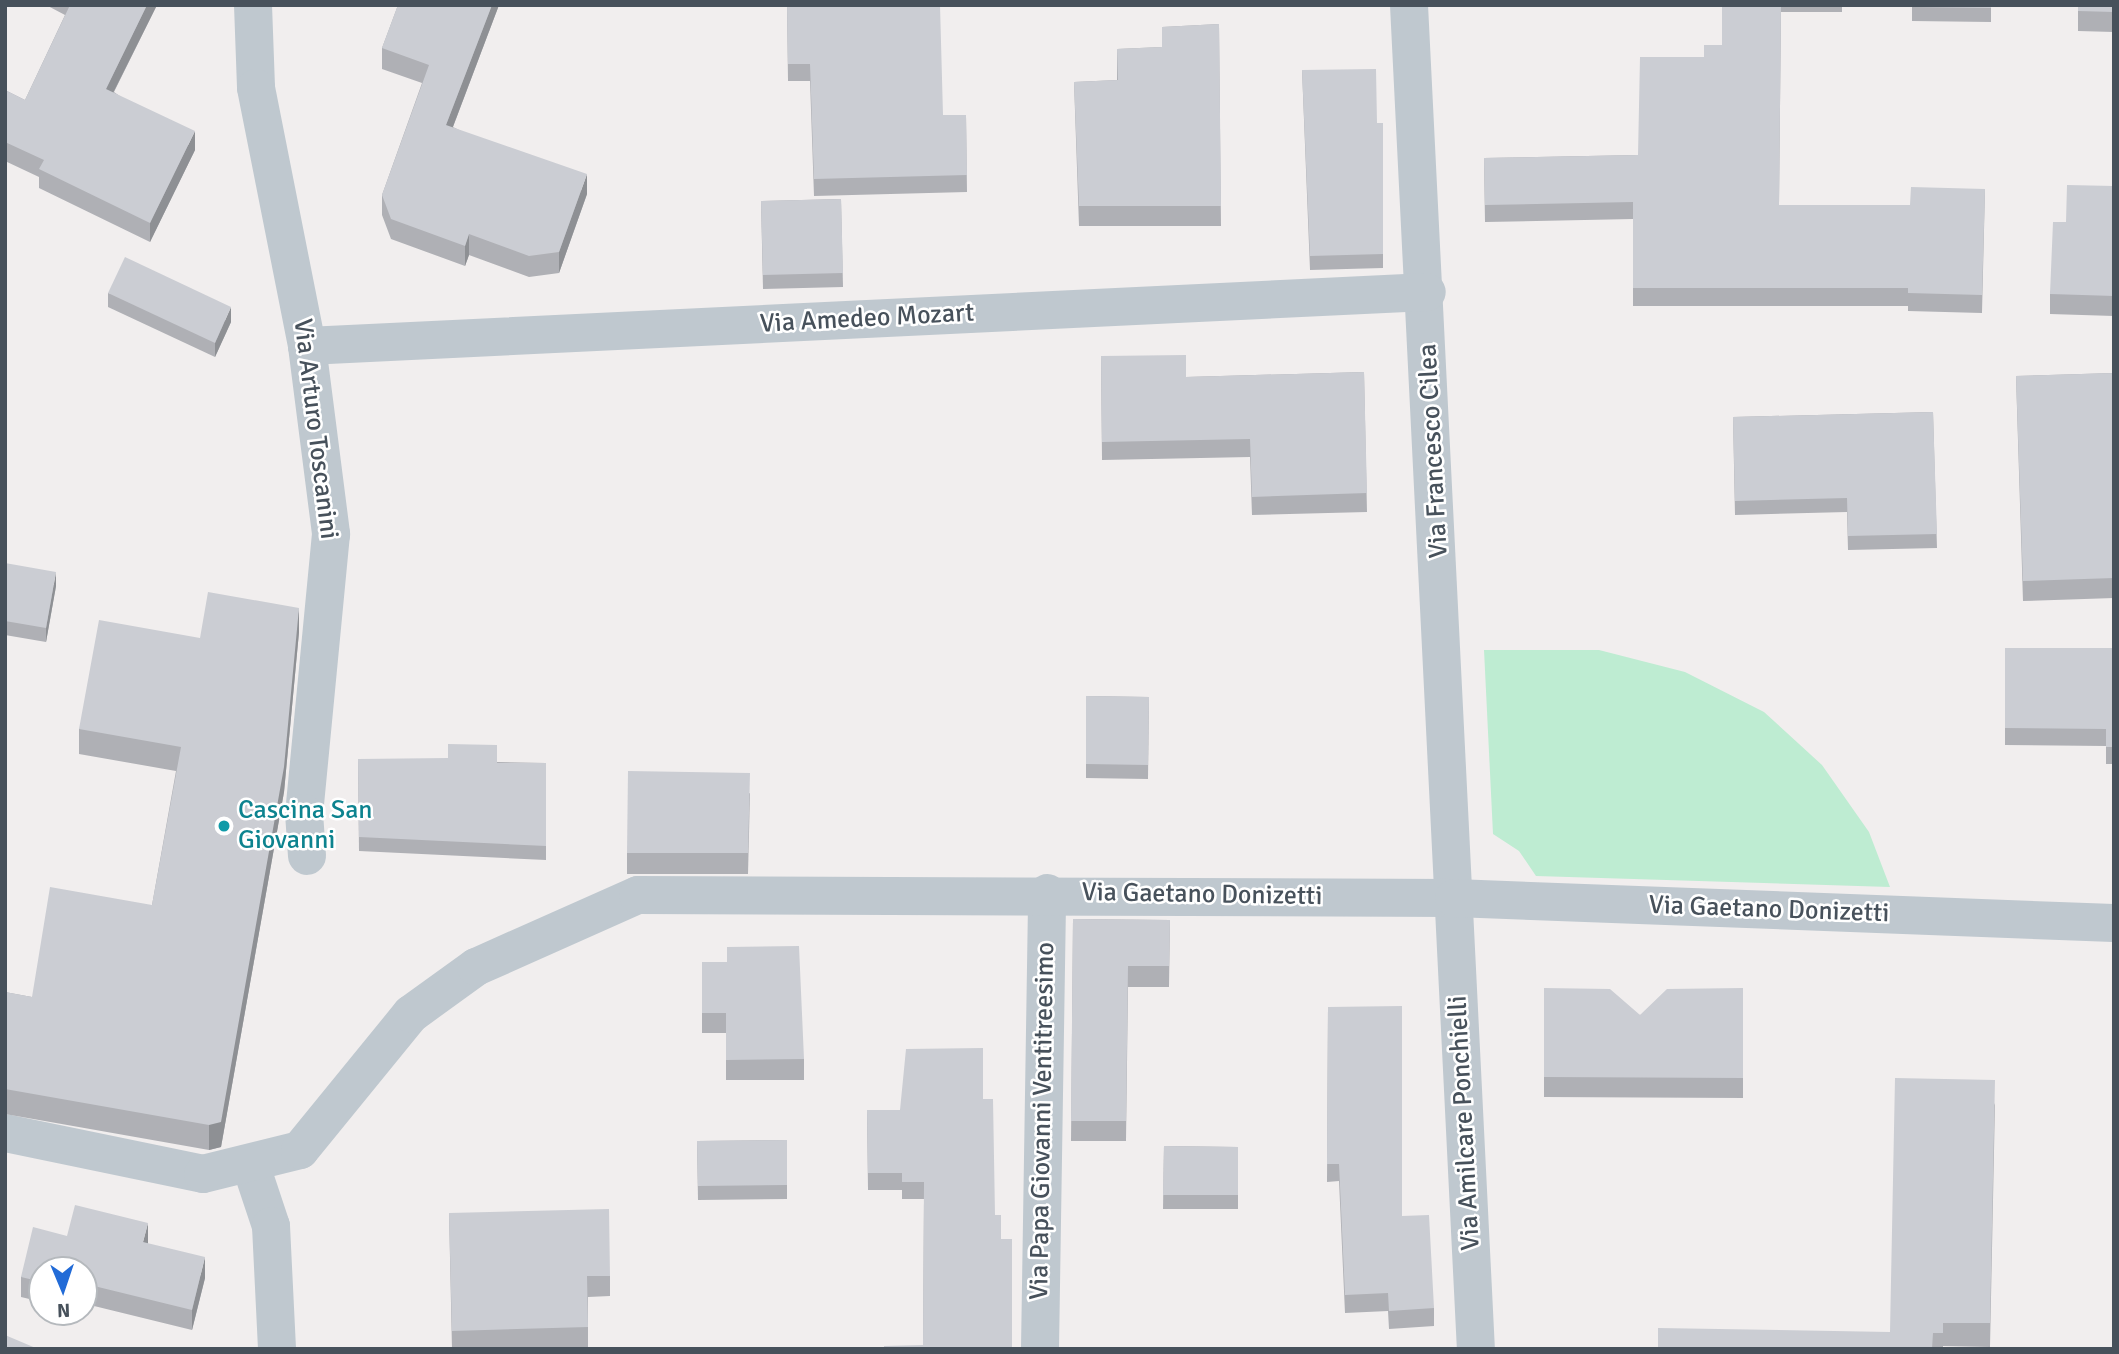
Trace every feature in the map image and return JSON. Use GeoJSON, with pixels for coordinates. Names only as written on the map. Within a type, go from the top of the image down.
{"type":"FeatureCollection","features":[{"type":"Feature","properties":{"kind":"street","name":"Via Arturo Toscanini"},"geometry":{"type":"LineString","coordinates":[[253,5],[256,88],[307,346],[331,534],[304,813],[307,856]]}},
{"type":"Feature","properties":{"kind":"street","name":"Via Francesco Cilea"},"geometry":{"type":"LineString","coordinates":[[1409,5],[1427,292],[1454,898]]}},
{"type":"Feature","properties":{"kind":"street","name":"Via Amedeo Mozart"},"geometry":{"type":"LineString","coordinates":[[307,346],[1427,292]]}},
{"type":"Feature","properties":{"kind":"street","name":"Via Gaetano Donizetti"},"geometry":{"type":"LineString","coordinates":[[251,1166],[300,1150],[356,1086],[411,1014],[476,967],[638,895],[1046,893],[1454,898],[2114,923]]}},
{"type":"Feature","properties":{"kind":"street","name":"Via Papa Giovanni Ventitreesimo"},"geometry":{"type":"LineString","coordinates":[[1040,1349],[1046,893]]}},
{"type":"Feature","properties":{"kind":"street","name":"Via Amilcare Ponchielli"},"geometry":{"type":"LineString","coordinates":[[1454,898],[1476,1349]]}},
{"type":"Feature","properties":{"kind":"street"},"geometry":{"type":"LineString","coordinates":[[5,1133],[203,1174],[251,1166],[271,1226],[277,1349]]}},
{"type":"Feature","properties":{"kind":"green space"},"geometry":{"type":"Polygon","coordinates":[[[1484,650],[1599,650],[1685,672],[1764,712],[1822,765],[1869,832],[1890,887],[1536,876],[1519,851],[1493,834],[1484,650]]]}},
{"type":"Feature","properties":{"kind":"building"},"geometry":{"type":"Polygon","coordinates":[[[70,5],[147,5],[106,89],[195,131],[150,223],[39,169],[44,160],[5,142],[5,90],[25,100],[70,5]]]}},
{"type":"Feature","properties":{"kind":"building"},"geometry":{"type":"Polygon","coordinates":[[[398,5],[492,5],[446,125],[587,174],[559,252],[529,256],[469,234],[465,246],[391,219],[382,195],[429,65],[382,48],[398,5]]]}},
{"type":"Feature","properties":{"kind":"building"},"geometry":{"type":"Polygon","coordinates":[[[787,5],[940,5],[943,115],[966,115],[967,175],[814,179],[810,64],[788,64],[787,5]]]}},
{"type":"Feature","properties":{"kind":"building"},"geometry":{"type":"Polygon","coordinates":[[[1722,5],[1781,5],[1779,205],[1910,205],[1911,187],[1985,189],[1982,295],[1908,293],[1908,288],[1633,288],[1633,202],[1485,205],[1484,158],[1638,155],[1640,57],[1704,57],[1704,45],[1722,45],[1722,5]]]}},
{"type":"Feature","properties":{"kind":"building"},"geometry":{"type":"Polygon","coordinates":[[[1991,5],[1991,8],[1912,7],[1991,5]]]}},
{"type":"Feature","properties":{"kind":"building"},"geometry":{"type":"Polygon","coordinates":[[[2078,5],[2114,5],[2114,12],[2078,11],[2078,5]]]}},
{"type":"Feature","properties":{"kind":"building"},"geometry":{"type":"Polygon","coordinates":[[[1219,24],[1221,206],[1079,206],[1074,82],[1118,80],[1117,49],[1162,47],[1162,27],[1219,24]]]}},
{"type":"Feature","properties":{"kind":"building"},"geometry":{"type":"Polygon","coordinates":[[[1376,69],[1377,123],[1383,123],[1383,254],[1310,256],[1302,70],[1376,69]]]}},
{"type":"Feature","properties":{"kind":"building"},"geometry":{"type":"Polygon","coordinates":[[[2067,185],[2114,186],[2114,296],[2050,294],[2053,222],[2066,222],[2067,185]]]}},
{"type":"Feature","properties":{"kind":"building"},"geometry":{"type":"Polygon","coordinates":[[[841,199],[843,273],[763,275],[761,201],[841,199]]]}},
{"type":"Feature","properties":{"kind":"building"},"geometry":{"type":"Polygon","coordinates":[[[125,257],[231,307],[215,343],[108,293],[125,257]]]}},
{"type":"Feature","properties":{"kind":"building"},"geometry":{"type":"Polygon","coordinates":[[[1186,355],[1186,377],[1364,372],[1367,493],[1252,497],[1250,439],[1102,442],[1101,356],[1186,355]]]}},
{"type":"Feature","properties":{"kind":"building"},"geometry":{"type":"Polygon","coordinates":[[[2114,373],[2114,578],[2023,581],[2016,376],[2114,373]]]}},
{"type":"Feature","properties":{"kind":"building"},"geometry":{"type":"Polygon","coordinates":[[[1933,412],[1937,534],[1848,536],[1847,498],[1735,501],[1733,417],[1933,412]]]}},
{"type":"Feature","properties":{"kind":"building"},"geometry":{"type":"Polygon","coordinates":[[[5,563],[56,572],[46,628],[5,621],[5,563]]]}},
{"type":"Feature","properties":{"kind":"building","name":"Cascina San Giovanni"},"geometry":{"type":"Polygon","coordinates":[[[208,592],[299,608],[284,767],[221,1122],[209,1125],[5,1089],[5,992],[32,997],[50,887],[152,905],[181,747],[79,729],[99,620],[200,638],[208,592]]]}},
{"type":"Feature","properties":{"kind":"building"},"geometry":{"type":"Polygon","coordinates":[[[2005,648],[2114,648],[2114,747],[2106,747],[2106,729],[2005,728],[2005,648]]]}},
{"type":"Feature","properties":{"kind":"building"},"geometry":{"type":"Polygon","coordinates":[[[1086,696],[1149,697],[1148,765],[1086,764],[1086,696]]]}},
{"type":"Feature","properties":{"kind":"building"},"geometry":{"type":"Polygon","coordinates":[[[448,744],[497,745],[497,763],[546,763],[546,846],[359,837],[358,759],[448,758],[448,744]]]}},
{"type":"Feature","properties":{"kind":"building"},"geometry":{"type":"Polygon","coordinates":[[[628,771],[750,773],[748,853],[627,853],[628,771]]]}},
{"type":"Feature","properties":{"kind":"building"},"geometry":{"type":"Polygon","coordinates":[[[1073,919],[1170,920],[1169,966],[1128,966],[1126,1121],[1071,1121],[1073,919]]]}},
{"type":"Feature","properties":{"kind":"building"},"geometry":{"type":"Polygon","coordinates":[[[799,946],[804,1059],[726,1060],[726,1013],[702,1013],[702,962],[727,962],[727,947],[799,946]]]}},
{"type":"Feature","properties":{"kind":"building"},"geometry":{"type":"Polygon","coordinates":[[[1544,988],[1610,989],[1640,1015],[1667,989],[1743,988],[1743,1078],[1544,1077],[1544,988]]]}},
{"type":"Feature","properties":{"kind":"building"},"geometry":{"type":"Polygon","coordinates":[[[1402,1006],[1402,1216],[1429,1215],[1434,1308],[1389,1311],[1388,1293],[1345,1295],[1339,1164],[1327,1164],[1328,1007],[1402,1006]]]}},
{"type":"Feature","properties":{"kind":"building"},"geometry":{"type":"Polygon","coordinates":[[[983,1048],[983,1099],[993,1099],[995,1215],[1001,1215],[1001,1239],[1012,1239],[1012,1349],[884,1349],[884,1346],[923,1345],[924,1182],[902,1182],[902,1173],[868,1173],[867,1110],[900,1110],[906,1049],[983,1048]]]}},
{"type":"Feature","properties":{"kind":"building"},"geometry":{"type":"Polygon","coordinates":[[[1895,1078],[1995,1080],[1990,1323],[1943,1323],[1943,1333],[1933,1333],[1932,1349],[1658,1349],[1658,1328],[1890,1332],[1895,1078]]]}},
{"type":"Feature","properties":{"kind":"building"},"geometry":{"type":"Polygon","coordinates":[[[787,1140],[787,1185],[698,1186],[697,1141],[787,1140]]]}},
{"type":"Feature","properties":{"kind":"building"},"geometry":{"type":"Polygon","coordinates":[[[1164,1146],[1238,1147],[1238,1195],[1163,1195],[1164,1146]]]}},
{"type":"Feature","properties":{"kind":"building"},"geometry":{"type":"Polygon","coordinates":[[[75,1205],[148,1223],[143,1242],[205,1257],[192,1310],[98,1287],[98,1256],[28,1256],[28,1279],[21,1277],[33,1227],[67,1236],[75,1205]]]}},
{"type":"Feature","properties":{"kind":"building"},"geometry":{"type":"Polygon","coordinates":[[[609,1209],[610,1276],[587,1276],[588,1327],[452,1331],[449,1213],[609,1209]]]}},
{"type":"Feature","properties":{"kind":"building"},"geometry":{"type":"Polygon","coordinates":[[[5,1335],[38,1349],[5,1349],[5,1335]]]}},
{"type":"Feature","properties":{"kind":"place","name":"Cascina San Giovanni"},"geometry":{"type":"Point","coordinates":[224,826]}}]}
